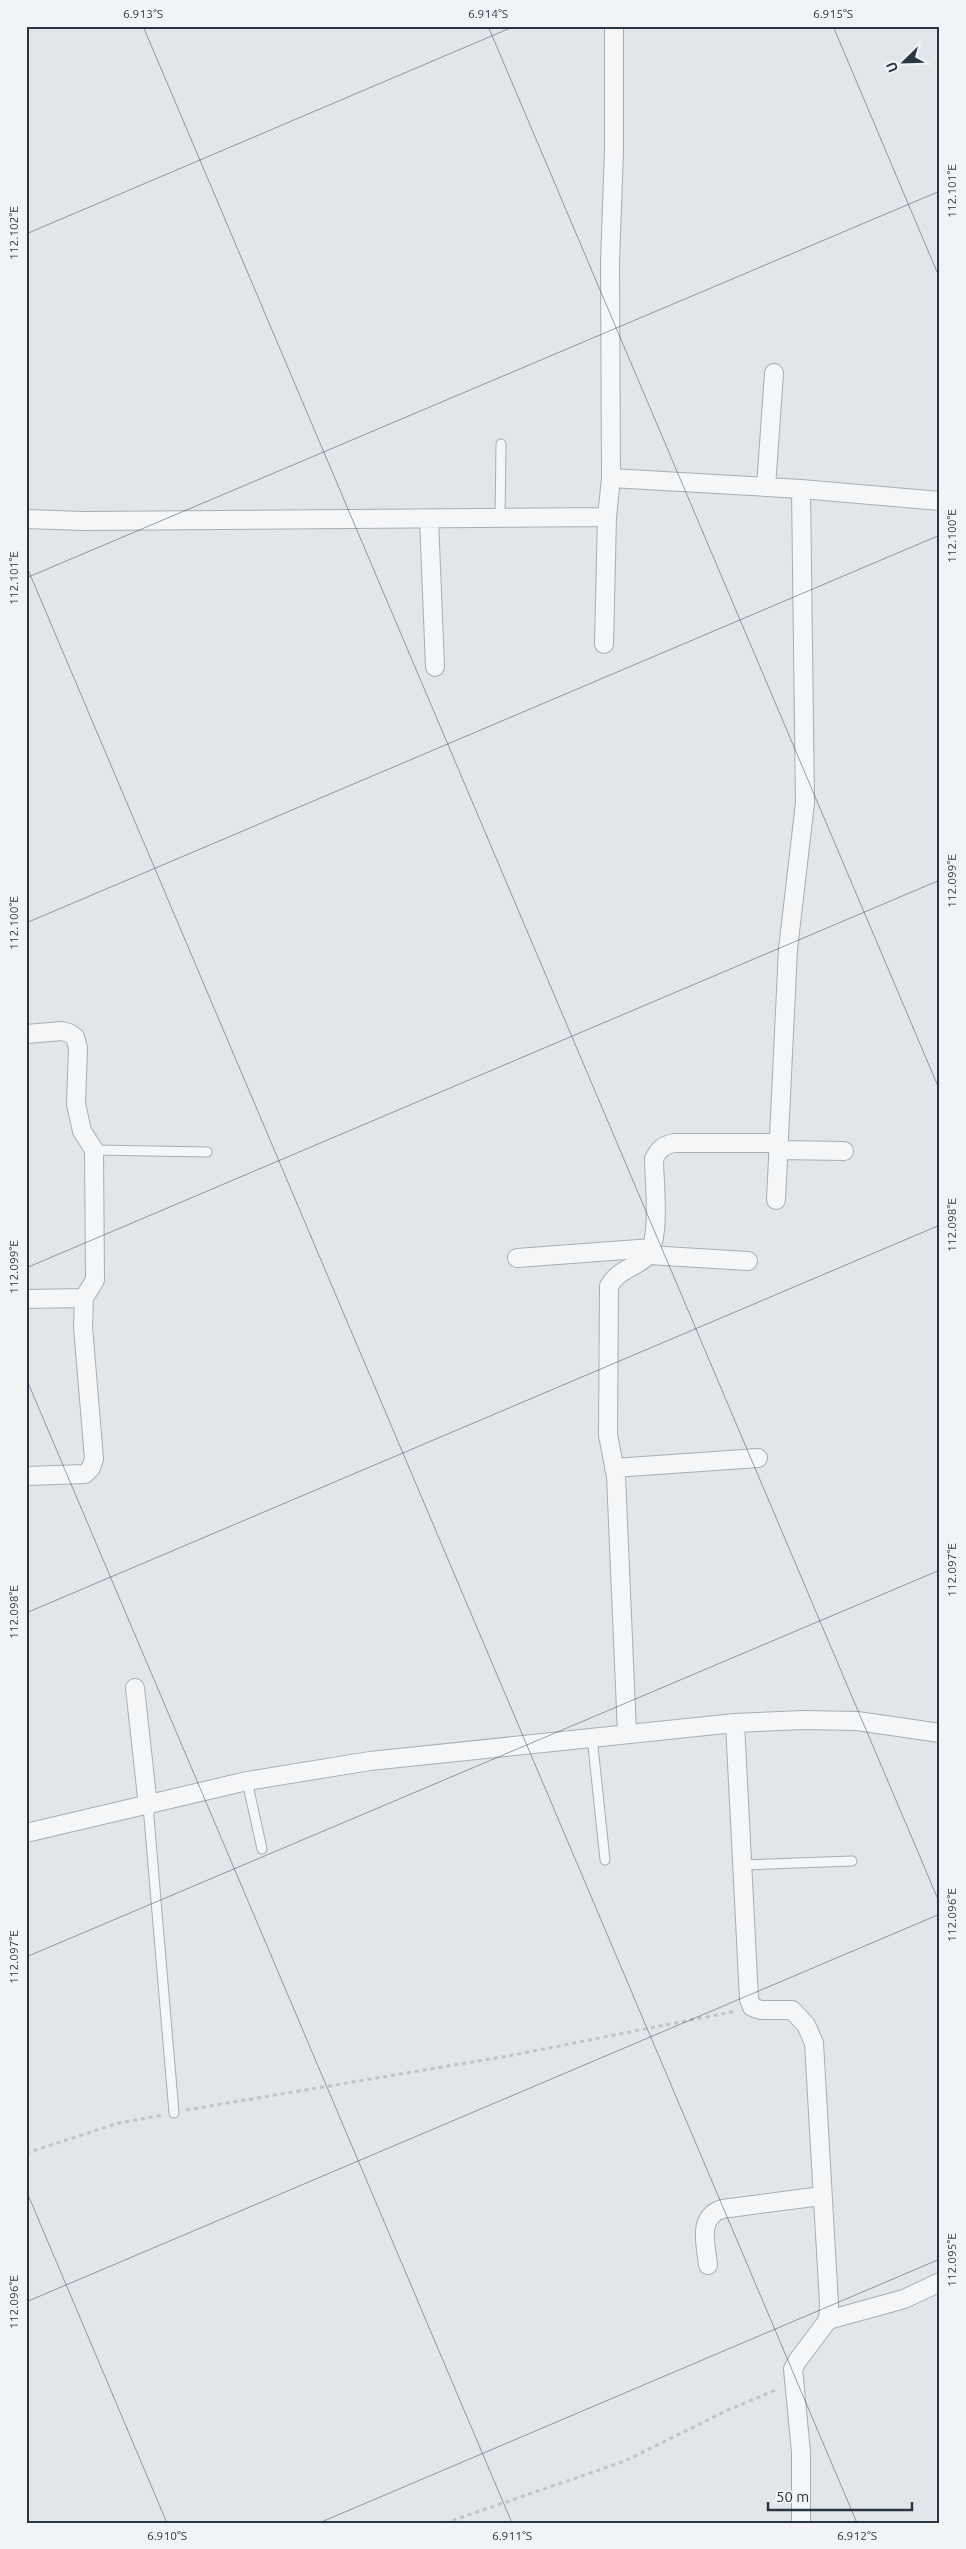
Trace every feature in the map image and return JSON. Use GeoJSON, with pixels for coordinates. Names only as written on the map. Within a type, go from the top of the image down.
{"type":"FeatureCollection","features":[{"type":"Feature","properties":{"kind":"street"},"geometry":{"type":"LineString","coordinates":[[604,644],[607,517],[611,478],[610,262],[614,150],[614,26]]}},
{"type":"Feature","properties":{"kind":"street"},"geometry":{"type":"LineString","coordinates":[[766,486],[774,373]]}},
{"type":"Feature","properties":{"kind":"street"},"geometry":{"type":"LineString","coordinates":[[611,478],[766,486],[940,501]]}},
{"type":"Feature","properties":{"kind":"street"},"geometry":{"type":"LineString","coordinates":[[776,1200],[788,949],[805,803],[801,489]]}},
{"type":"Feature","properties":{"kind":"street"},"geometry":{"type":"LineString","coordinates":[[26,519],[84,521],[607,517]]}},
{"type":"Feature","properties":{"kind":"street"},"geometry":{"type":"LineString","coordinates":[[429,519],[436,667]]}},
{"type":"Feature","properties":{"kind":"street"},"geometry":{"type":"LineString","coordinates":[[26,1034],[62,1031],[75,1037],[78,1048],[76,1104],[82,1131],[94,1150],[95,1280],[84,1298],[84,1348],[94,1459],[91,1468],[84,1474],[26,1476]]}},
{"type":"Feature","properties":{"kind":"street"},"geometry":{"type":"LineString","coordinates":[[627,1733],[614,1468],[608,1435],[609,1286],[622,1270],[650,1252],[655,1228],[654,1159],[658,1150],[665,1145],[675,1144],[778,1146],[844,1151]]}},
{"type":"Feature","properties":{"kind":"street"},"geometry":{"type":"LineString","coordinates":[[517,1258],[650,1252],[748,1260]]}},
{"type":"Feature","properties":{"kind":"street"},"geometry":{"type":"LineString","coordinates":[[26,1299],[84,1298]]}},
{"type":"Feature","properties":{"kind":"street"},"geometry":{"type":"LineString","coordinates":[[614,1468],[758,1458]]}},
{"type":"Feature","properties":{"kind":"street"},"geometry":{"type":"LineString","coordinates":[[135,1688],[148,1806]]}},
{"type":"Feature","properties":{"kind":"street"},"geometry":{"type":"LineString","coordinates":[[26,1833],[148,1806],[247,1781],[370,1761],[462,1753],[627,1733],[735,1723],[803,1720],[857,1721],[940,1734]]}},
{"type":"Feature","properties":{"kind":"street"},"geometry":{"type":"LineString","coordinates":[[735,1723],[749,1999],[752,2007],[761,2010],[792,2010],[806,2025],[814,2042],[828,2320]]}},
{"type":"Feature","properties":{"kind":"street"},"geometry":{"type":"LineString","coordinates":[[708,2265],[705,2233],[707,2219],[712,2213],[722,2209],[821,2196]]}},
{"type":"Feature","properties":{"kind":"street"},"geometry":{"type":"LineString","coordinates":[[801,2523],[801,2452],[793,2382],[793,2369],[798,2360],[828,2320],[904,2299],[940,2282]]}},
{"type":"Feature","properties":{"kind":"lane"},"geometry":{"type":"LineString","coordinates":[[500,518],[501,444]]}},
{"type":"Feature","properties":{"kind":"lane"},"geometry":{"type":"LineString","coordinates":[[94,1150],[207,1152]]}},
{"type":"Feature","properties":{"kind":"lane"},"geometry":{"type":"LineString","coordinates":[[592,1737],[605,1860]]}},
{"type":"Feature","properties":{"kind":"lane"},"geometry":{"type":"LineString","coordinates":[[247,1781],[262,1849]]}},
{"type":"Feature","properties":{"kind":"lane"},"geometry":{"type":"LineString","coordinates":[[148,1806],[174,2113]]}},
{"type":"Feature","properties":{"kind":"lane"},"geometry":{"type":"LineString","coordinates":[[742,1865],[852,1861]]}},
{"type":"Feature","properties":{"kind":"path"},"geometry":{"type":"LineString","coordinates":[[26,2153],[119,2123],[508,2056],[752,2007]]}},
{"type":"Feature","properties":{"kind":"path"},"geometry":{"type":"LineString","coordinates":[[445,2523],[625,2461],[728,2410],[793,2382]]}}]}
